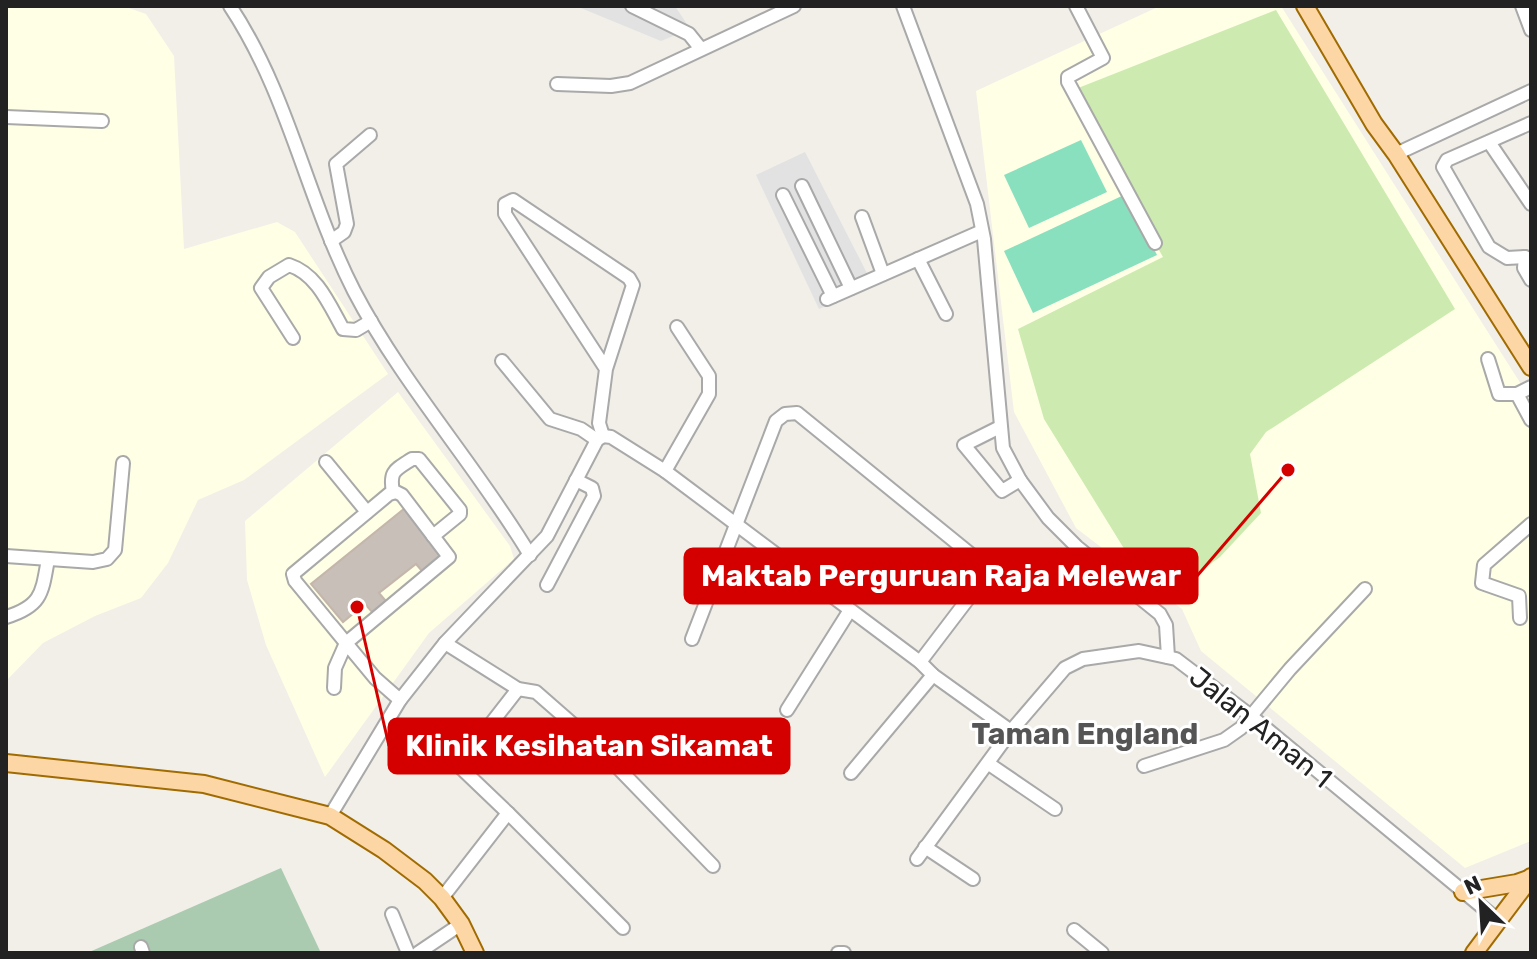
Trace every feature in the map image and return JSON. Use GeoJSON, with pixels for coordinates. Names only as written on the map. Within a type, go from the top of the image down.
{"type":"FeatureCollection","features":[{"type":"Feature","properties":{"kind":"main road"},"geometry":{"type":"LineString","coordinates":[[1305,6],[1374,124],[1531,367]]}},
{"type":"Feature","properties":{"kind":"main road"},"geometry":{"type":"LineString","coordinates":[[6,763],[204,784],[330,816],[384,850],[425,881],[461,924],[475,953]]}},
{"type":"Feature","properties":{"kind":"main road"},"geometry":{"type":"LineString","coordinates":[[1463,892],[1517,883],[1531,877]]}},
{"type":"Feature","properties":{"kind":"main road"},"geometry":{"type":"LineString","coordinates":[[1474,953],[1531,877]]}},
{"type":"Feature","properties":{"kind":"street"},"geometry":{"type":"LineString","coordinates":[[230,6],[267,69],[331,241],[371,321],[530,555]]}},
{"type":"Feature","properties":{"kind":"street"},"geometry":{"type":"LineString","coordinates":[[632,6],[689,34],[701,49]]}},
{"type":"Feature","properties":{"kind":"street"},"geometry":{"type":"LineString","coordinates":[[557,84],[611,86],[630,83],[794,6]]}},
{"type":"Feature","properties":{"kind":"street"},"geometry":{"type":"LineString","coordinates":[[903,6],[977,204],[1003,448],[1020,480],[1048,518],[1077,547],[1160,614],[1166,625],[1168,657]]}},
{"type":"Feature","properties":{"kind":"street"},"geometry":{"type":"LineString","coordinates":[[1076,6],[1103,58],[1068,77],[1068,82],[1155,243]]}},
{"type":"Feature","properties":{"kind":"street"},"geometry":{"type":"LineString","coordinates":[[1522,6],[1531,30]]}},
{"type":"Feature","properties":{"kind":"street"},"geometry":{"type":"LineString","coordinates":[[1396,154],[1531,91]]}},
{"type":"Feature","properties":{"kind":"street"},"geometry":{"type":"LineString","coordinates":[[6,117],[102,121]]}},
{"type":"Feature","properties":{"kind":"street"},"geometry":{"type":"LineString","coordinates":[[1531,123],[1447,160],[1443,167],[1489,247],[1507,258],[1528,252],[1524,268],[1531,280]]}},
{"type":"Feature","properties":{"kind":"street"},"geometry":{"type":"LineString","coordinates":[[331,241],[344,232],[347,224],[336,164],[370,135]]}},
{"type":"Feature","properties":{"kind":"street"},"geometry":{"type":"LineString","coordinates":[[1489,142],[1527,190],[1531,204]]}},
{"type":"Feature","properties":{"kind":"street"},"geometry":{"type":"LineString","coordinates":[[802,186],[851,288]]}},
{"type":"Feature","properties":{"kind":"street"},"geometry":{"type":"LineString","coordinates":[[783,195],[830,297],[982,231]]}},
{"type":"Feature","properties":{"kind":"street"},"geometry":{"type":"LineString","coordinates":[[330,816],[400,700],[445,643],[547,536],[600,438],[606,369],[633,285],[629,278],[513,200],[505,204],[505,214],[606,369]]}},
{"type":"Feature","properties":{"kind":"street"},"geometry":{"type":"LineString","coordinates":[[862,217],[883,274]]}},
{"type":"Feature","properties":{"kind":"street"},"geometry":{"type":"LineString","coordinates":[[918,259],[946,314]]}},
{"type":"Feature","properties":{"kind":"street"},"geometry":{"type":"LineString","coordinates":[[293,338],[261,288],[269,277],[289,265],[305,270],[343,329],[356,330],[371,321]]}},
{"type":"Feature","properties":{"kind":"street"},"geometry":{"type":"LineString","coordinates":[[665,471],[709,394],[709,376],[677,327]]}},
{"type":"Feature","properties":{"kind":"street"},"geometry":{"type":"LineString","coordinates":[[1488,359],[1499,394],[1517,394],[1531,387]]}},
{"type":"Feature","properties":{"kind":"street"},"geometry":{"type":"LineString","coordinates":[[502,361],[550,419],[600,438],[611,437],[665,471],[1011,731]]}},
{"type":"Feature","properties":{"kind":"street"},"geometry":{"type":"LineString","coordinates":[[1517,394],[1531,420]]}},
{"type":"Feature","properties":{"kind":"street"},"geometry":{"type":"LineString","coordinates":[[692,639],[776,421],[785,414],[797,413],[990,570],[920,662]]}},
{"type":"Feature","properties":{"kind":"street"},"geometry":{"type":"LineString","coordinates":[[1000,427],[964,445],[1002,491],[1020,480]]}},
{"type":"Feature","properties":{"kind":"street"},"geometry":{"type":"LineString","coordinates":[[393,492],[392,474],[412,459],[419,459],[460,510],[460,514],[433,536]]}},
{"type":"Feature","properties":{"kind":"street"},"geometry":{"type":"LineString","coordinates":[[326,462],[367,512]]}},
{"type":"Feature","properties":{"kind":"street"},"geometry":{"type":"LineString","coordinates":[[6,556],[93,562],[107,559],[115,550],[123,463]]}},
{"type":"Feature","properties":{"kind":"street"},"geometry":{"type":"LineString","coordinates":[[547,585],[594,496],[592,488],[576,480]]}},
{"type":"Feature","properties":{"kind":"street"},"geometry":{"type":"LineString","coordinates":[[393,492],[293,574],[295,581],[375,678],[400,700]]}},
{"type":"Feature","properties":{"kind":"street"},"geometry":{"type":"LineString","coordinates":[[334,688],[335,668],[346,643],[449,557],[402,495],[393,492]]}},
{"type":"Feature","properties":{"kind":"street"},"geometry":{"type":"LineString","coordinates":[[1520,618],[1519,596],[1482,583],[1484,565],[1531,524]]}},
{"type":"Feature","properties":{"kind":"street"},"geometry":{"type":"LineString","coordinates":[[6,617],[26,611],[42,593],[48,559]]}},
{"type":"Feature","properties":{"kind":"street"},"geometry":{"type":"LineString","coordinates":[[1144,766],[1224,740],[1241,728],[1290,669],[1365,589]]}},
{"type":"Feature","properties":{"kind":"street"},"geometry":{"type":"LineString","coordinates":[[787,710],[850,610]]}},
{"type":"Feature","properties":{"kind":"street"},"geometry":{"type":"LineString","coordinates":[[445,643],[518,689],[536,692],[592,741],[713,866]]}},
{"type":"Feature","properties":{"kind":"street","name":"Jalan Aman 1"},"geometry":{"type":"LineString","coordinates":[[917,859],[1011,731],[1065,668],[1083,659],[1139,651],[1176,659],[1251,716],[1499,921]]}},
{"type":"Feature","properties":{"kind":"street"},"geometry":{"type":"LineString","coordinates":[[851,773],[933,675]]}},
{"type":"Feature","properties":{"kind":"street"},"geometry":{"type":"LineString","coordinates":[[518,689],[462,761],[461,768],[623,928]]}},
{"type":"Feature","properties":{"kind":"street"},"geometry":{"type":"LineString","coordinates":[[989,764],[1055,809]]}},
{"type":"Feature","properties":{"kind":"street"},"geometry":{"type":"LineString","coordinates":[[442,898],[508,813]]}},
{"type":"Feature","properties":{"kind":"street"},"geometry":{"type":"LineString","coordinates":[[925,847],[973,879]]}},
{"type":"Feature","properties":{"kind":"street"},"geometry":{"type":"LineString","coordinates":[[392,914],[408,953]]}},
{"type":"Feature","properties":{"kind":"street"},"geometry":{"type":"LineString","coordinates":[[418,953],[461,924]]}},
{"type":"Feature","properties":{"kind":"street"},"geometry":{"type":"LineString","coordinates":[[1074,930],[1102,953]]}},
{"type":"Feature","properties":{"kind":"shaded area"},"geometry":{"type":"Polygon","coordinates":[[[16,6],[123,6],[146,14],[174,56],[184,249],[277,222],[295,232],[388,374],[244,480],[198,500],[168,563],[141,598],[95,616],[43,643],[6,681],[6,9],[16,6]]]}},
{"type":"Feature","properties":{"kind":"shaded area"},"geometry":{"type":"Polygon","coordinates":[[[576,6],[675,6],[690,29],[661,41],[576,6]]]}},
{"type":"Feature","properties":{"kind":"shaded area"},"geometry":{"type":"Polygon","coordinates":[[[1160,6],[1281,6],[1531,400],[1531,841],[1465,868],[1201,651],[1182,609],[1076,528],[1014,412],[976,91],[1160,6]]]}},
{"type":"Feature","properties":{"kind":"shaded area"},"geometry":{"type":"Polygon","coordinates":[[[805,152],[873,285],[819,309],[756,175],[805,152]]]}},
{"type":"Feature","properties":{"kind":"shaded area"},"geometry":{"type":"Polygon","coordinates":[[[398,392],[510,546],[514,559],[429,633],[325,777],[266,645],[247,580],[245,521],[398,392]]]}},
{"type":"Feature","properties":{"kind":"shaded area"},"geometry":{"type":"Polygon","coordinates":[[[281,868],[321,953],[87,953],[281,868]]]}},
{"type":"Feature","properties":{"kind":"green space"},"geometry":{"type":"Polygon","coordinates":[[[1276,10],[1455,309],[1266,432],[1250,454],[1261,513],[1220,557],[1180,586],[1136,568],[1044,419],[1018,329],[1163,257],[1068,92],[1276,10]]]}},
{"type":"Feature","properties":{"kind":"green space"},"geometry":{"type":"Polygon","coordinates":[[[1081,140],[1107,192],[1029,228],[1004,175],[1081,140]]]}},
{"type":"Feature","properties":{"kind":"green space"},"geometry":{"type":"Polygon","coordinates":[[[1126,194],[1157,255],[1033,313],[1004,251],[1126,194]]]}},
{"type":"Feature","properties":{"kind":"building"},"geometry":{"type":"Polygon","coordinates":[[[405,508],[443,554],[422,571],[416,564],[379,593],[386,601],[372,612],[365,604],[343,622],[311,584],[405,508]]]}},
{"type":"Feature","properties":{"kind":"place","name":"Maktab Perguruan Raja Melewar"},"geometry":{"type":"Point","coordinates":[1288,470]}},
{"type":"Feature","properties":{"kind":"place","name":"Klinik Kesihatan Sikamat"},"geometry":{"type":"Point","coordinates":[357,607]}},
{"type":"Feature","properties":{"kind":"district","name":"Taman England"},"geometry":{"type":"Point","coordinates":[1085,734]}}]}
